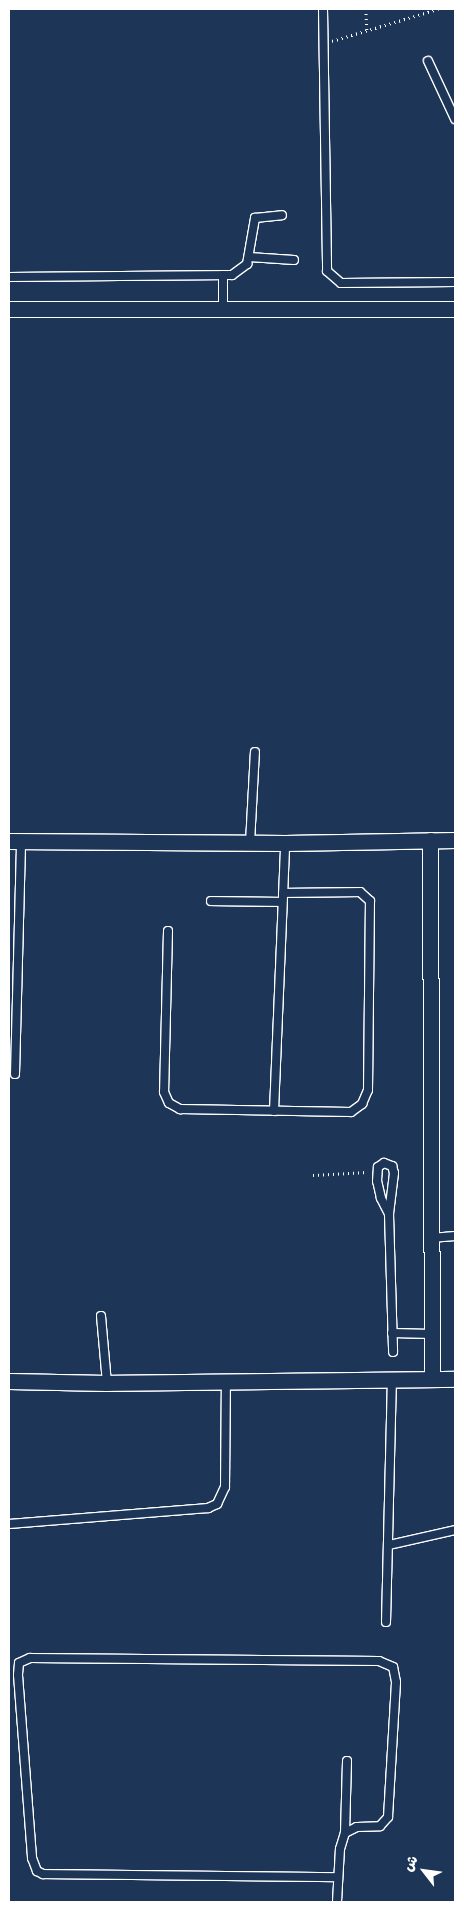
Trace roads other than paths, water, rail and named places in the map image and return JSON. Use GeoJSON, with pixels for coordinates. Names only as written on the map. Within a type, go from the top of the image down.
{"type":"FeatureCollection","features":[{"type":"Feature","properties":{"kind":"street"},"geometry":{"type":"LineString","coordinates":[[9,309],[455,308]]}},
{"type":"Feature","properties":{"kind":"street"},"geometry":{"type":"LineString","coordinates":[[430,840],[432,1379]]}},
{"type":"Feature","properties":{"kind":"street"},"geometry":{"type":"LineString","coordinates":[[15,841],[285,843],[455,840]]}},
{"type":"Feature","properties":{"kind":"street"},"geometry":{"type":"LineString","coordinates":[[9,1381],[107,1383],[455,1379]]}},
{"type":"Feature","properties":{"kind":"lane"},"geometry":{"type":"LineString","coordinates":[[323,9],[327,271],[341,283],[455,282]]}},
{"type":"Feature","properties":{"kind":"lane"},"geometry":{"type":"LineString","coordinates":[[428,61],[455,120]]}},
{"type":"Feature","properties":{"kind":"lane"},"geometry":{"type":"LineString","coordinates":[[9,277],[223,275],[238,273],[249,257],[254,218],[282,215]]}},
{"type":"Feature","properties":{"kind":"lane"},"geometry":{"type":"LineString","coordinates":[[249,257],[294,260]]}},
{"type":"Feature","properties":{"kind":"lane"},"geometry":{"type":"LineString","coordinates":[[223,275],[223,309]]}},
{"type":"Feature","properties":{"kind":"lane"},"geometry":{"type":"LineString","coordinates":[[250,843],[255,752]]}},
{"type":"Feature","properties":{"kind":"lane"},"geometry":{"type":"LineString","coordinates":[[15,841],[15,1074]]}},
{"type":"Feature","properties":{"kind":"lane"},"geometry":{"type":"LineString","coordinates":[[274,1111],[285,843]]}},
{"type":"Feature","properties":{"kind":"lane"},"geometry":{"type":"LineString","coordinates":[[168,931],[166,1098],[180,1109],[351,1112],[362,1104],[368,1090],[370,901],[360,892],[211,901]]}},
{"type":"Feature","properties":{"kind":"lane"},"geometry":{"type":"LineString","coordinates":[[390,1214],[381,1198],[377,1172],[384,1163],[393,1169],[390,1214],[393,1352]]}},
{"type":"Feature","properties":{"kind":"lane"},"geometry":{"type":"LineString","coordinates":[[431,1238],[455,1236]]}},
{"type":"Feature","properties":{"kind":"lane"},"geometry":{"type":"LineString","coordinates":[[101,1316],[107,1383]]}},
{"type":"Feature","properties":{"kind":"lane"},"geometry":{"type":"LineString","coordinates":[[392,1333],[432,1334]]}},
{"type":"Feature","properties":{"kind":"lane"},"geometry":{"type":"LineString","coordinates":[[386,1622],[392,1380]]}},
{"type":"Feature","properties":{"kind":"lane"},"geometry":{"type":"LineString","coordinates":[[9,1524],[208,1508],[217,1504],[225,1487],[226,1382]]}},
{"type":"Feature","properties":{"kind":"lane"},"geometry":{"type":"LineString","coordinates":[[389,1545],[455,1530]]}},
{"type":"Feature","properties":{"kind":"lane"},"geometry":{"type":"LineString","coordinates":[[338,1877],[43,1874],[37,1871],[32,1858],[18,1675],[19,1663],[30,1658],[386,1663],[396,1674],[388,1817],[380,1826],[357,1827],[345,1833]]}},
{"type":"Feature","properties":{"kind":"lane"},"geometry":{"type":"LineString","coordinates":[[337,1902],[340,1849],[345,1833],[347,1760]]}}]}
